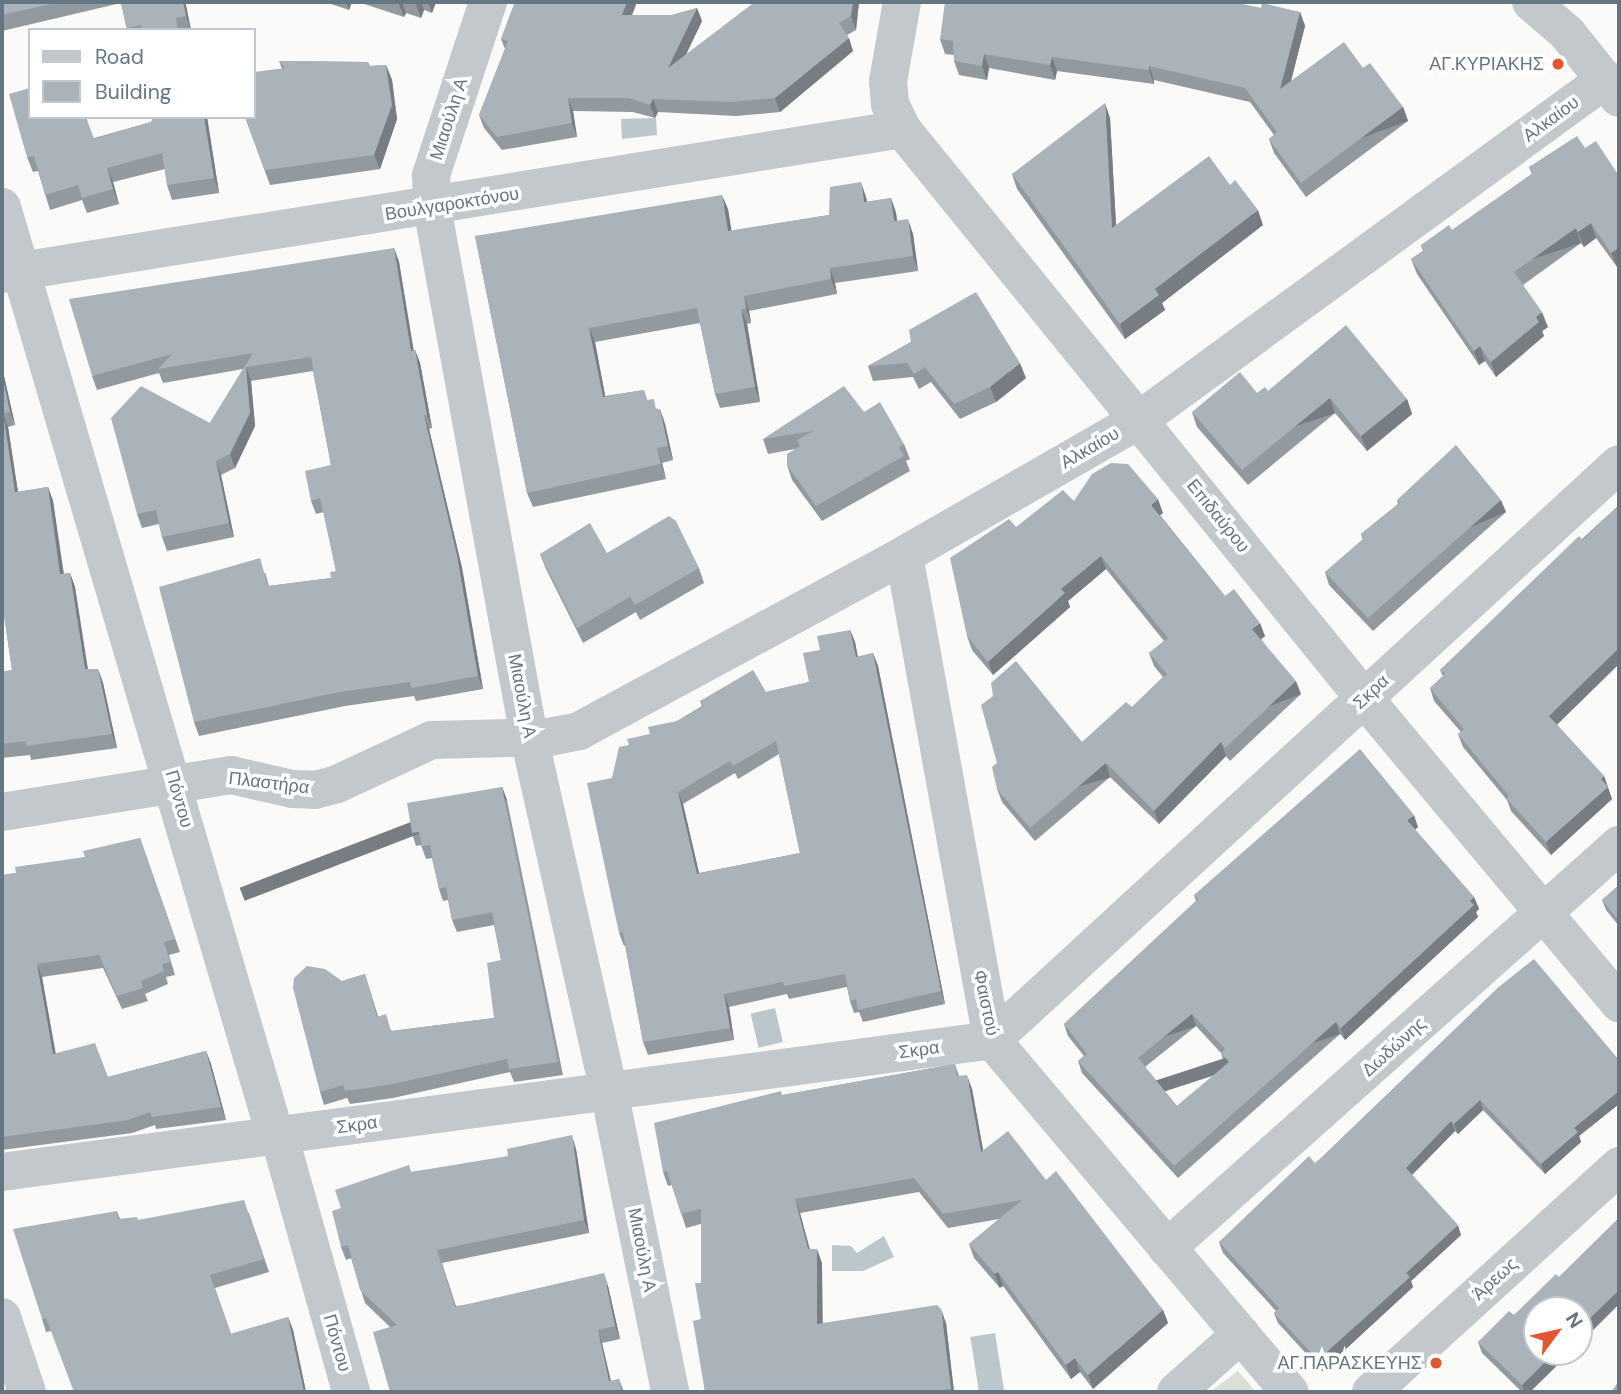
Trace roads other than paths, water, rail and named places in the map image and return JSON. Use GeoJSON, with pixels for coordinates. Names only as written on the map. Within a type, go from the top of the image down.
{"type":"FeatureCollection","features":[{"type":"Feature","properties":{"kind":"street","name":"Μιαούλη Α"},"geometry":{"type":"LineString","coordinates":[[488,2],[431,175],[432,207],[529,737],[609,1091],[670,1392]]}},
{"type":"Feature","properties":{"kind":"street","name":"Επιδαύρου"},"geometry":{"type":"LineString","coordinates":[[902,2],[888,81],[890,104],[902,130],[1364,698],[1619,1003]]}},
{"type":"Feature","properties":{"kind":"street"},"geometry":{"type":"LineString","coordinates":[[1531,2],[1567,33],[1613,89]]}},
{"type":"Feature","properties":{"kind":"street","name":"Αλκαίου"},"geometry":{"type":"LineString","coordinates":[[529,737],[564,735],[605,719],[904,555],[1139,420],[1613,89]]}},
{"type":"Feature","properties":{"kind":"street","name":"Βουλγαροκτόνου"},"geometry":{"type":"LineString","coordinates":[[11,273],[902,130]]}},
{"type":"Feature","properties":{"kind":"street","name":"Πόντου"},"geometry":{"type":"LineString","coordinates":[[2,207],[11,273],[176,787],[273,1128],[279,1135],[351,1392]]}},
{"type":"Feature","properties":{"kind":"street","name":"Σκρα"},"geometry":{"type":"LineString","coordinates":[[2,1172],[992,1040],[1619,464]]}},
{"type":"Feature","properties":{"kind":"street","name":"Φαιστού"},"geometry":{"type":"LineString","coordinates":[[904,555],[992,1040],[1289,1392]]}},
{"type":"Feature","properties":{"kind":"street","name":"Πλαστήρα"},"geometry":{"type":"LineString","coordinates":[[2,812],[176,787],[231,775],[292,789],[315,790],[337,785],[432,740],[529,737]]}},
{"type":"Feature","properties":{"kind":"street","name":"Δωδώνης"},"geometry":{"type":"LineString","coordinates":[[1167,1248],[1619,845]]}},
{"type":"Feature","properties":{"kind":"street","name":"Άρεως"},"geometry":{"type":"LineString","coordinates":[[1371,1392],[1619,1166]]}},
{"type":"Feature","properties":{"kind":"street"},"geometry":{"type":"LineString","coordinates":[[2,1317],[27,1392]]}},
{"type":"Feature","properties":{"kind":"street"},"geometry":{"type":"LineString","coordinates":[[1176,1392],[1241,1334]]}},
{"type":"Feature","properties":{"kind":"place","name":"ΑΓ.ΚΥΡΙΑΚΗΣ"},"geometry":{"type":"Point","coordinates":[1558,64]}},
{"type":"Feature","properties":{"kind":"place","name":"ΑΓ.ΠΑΡΑΣΚΕΥΗΣ"},"geometry":{"type":"Point","coordinates":[1436,1363]}}]}
